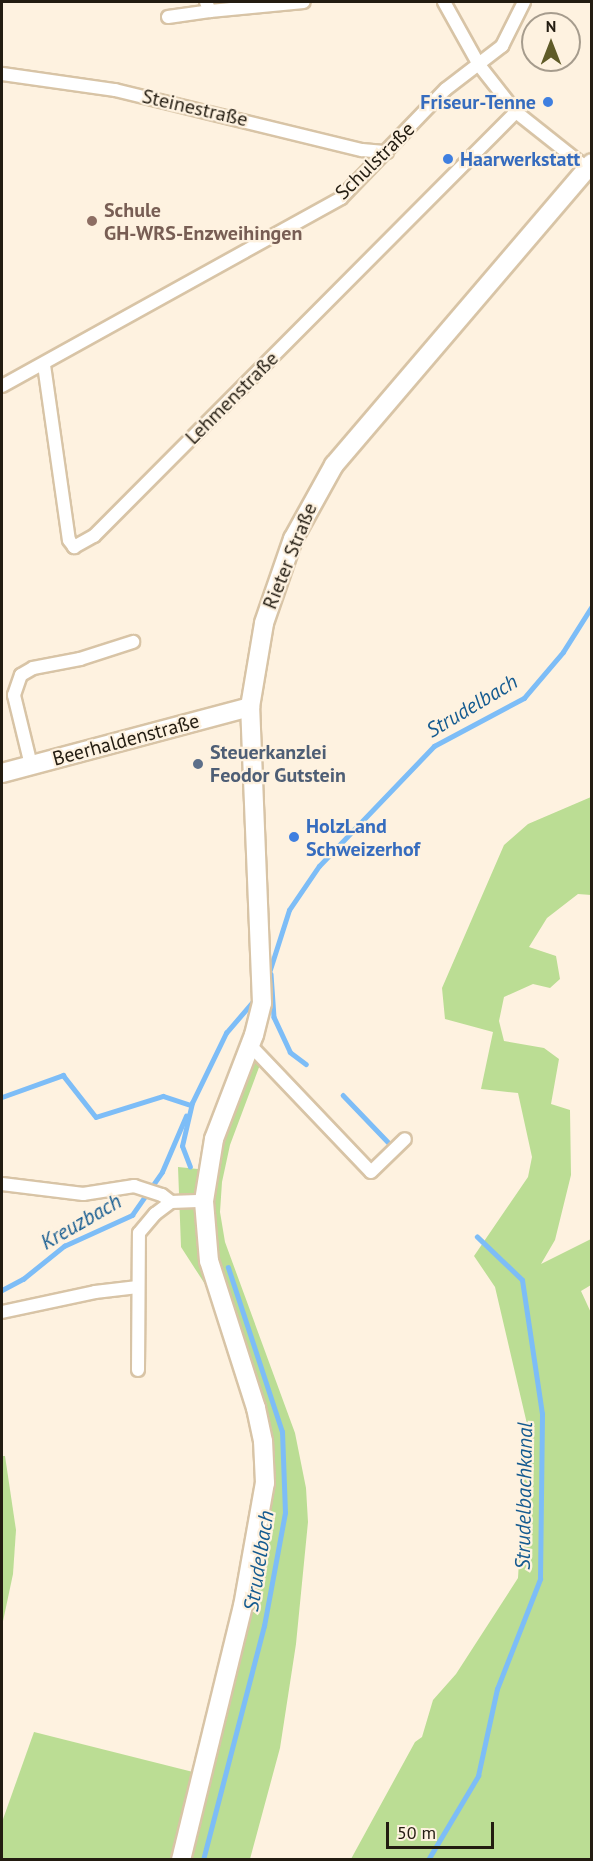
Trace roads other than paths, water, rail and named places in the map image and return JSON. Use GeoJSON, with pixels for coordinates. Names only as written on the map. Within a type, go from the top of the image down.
{"type":"FeatureCollection","features":[{"type":"Feature","properties":{"kind":"street"},"geometry":{"type":"LineString","coordinates":[[168,17],[208,6],[304,2]]}},
{"type":"Feature","properties":{"kind":"street"},"geometry":{"type":"LineString","coordinates":[[444,2],[479,65],[516,112],[590,166]]}},
{"type":"Feature","properties":{"kind":"street","name":"Schulstraße"},"geometry":{"type":"LineString","coordinates":[[2,386],[45,365],[341,198],[446,89],[479,65],[509,37],[524,2]]}},
{"type":"Feature","properties":{"kind":"street","name":"Steinestraße"},"geometry":{"type":"LineString","coordinates":[[2,74],[148,97],[362,150],[387,152]]}},
{"type":"Feature","properties":{"kind":"street","name":"Lehmenstraße"},"geometry":{"type":"LineString","coordinates":[[45,365],[69,540],[74,546],[94,536],[516,112]]}},
{"type":"Feature","properties":{"kind":"street","name":"Rieter Straße"},"geometry":{"type":"LineString","coordinates":[[181,1860],[243,1606],[265,1483],[258,1415],[238,1344],[209,1261],[204,1201],[214,1139],[250,1045],[260,1011],[262,976],[250,707],[258,650],[274,590],[293,539],[319,487],[357,435],[590,166]]}},
{"type":"Feature","properties":{"kind":"street"},"geometry":{"type":"LineString","coordinates":[[31,765],[14,695],[21,675],[33,668],[80,659],[133,642]]}},
{"type":"Feature","properties":{"kind":"street","name":"Beerhaldenstraße"},"geometry":{"type":"LineString","coordinates":[[2,773],[250,707]]}},
{"type":"Feature","properties":{"kind":"street"},"geometry":{"type":"LineString","coordinates":[[250,1045],[370,1172],[397,1147]]}},
{"type":"Feature","properties":{"kind":"street"},"geometry":{"type":"LineString","coordinates":[[2,1184],[82,1194],[134,1186],[167,1198],[204,1201]]}},
{"type":"Feature","properties":{"kind":"street"},"geometry":{"type":"LineString","coordinates":[[138,1370],[139,1233],[167,1198]]}},
{"type":"Feature","properties":{"kind":"street"},"geometry":{"type":"LineString","coordinates":[[2,1312],[95,1292],[138,1287]]}},
{"type":"Feature","properties":{"kind":"waterway","name":"Strudelbach"},"geometry":{"type":"LineString","coordinates":[[267,979],[289,910],[319,866],[434,746],[524,698],[563,652],[592,606]]}},
{"type":"Feature","properties":{"kind":"waterway","name":"Strudelbachkanal"},"geometry":{"type":"LineString","coordinates":[[271,974],[274,1017],[290,1052],[306,1064]]}},
{"type":"Feature","properties":{"kind":"waterway","name":"Strudelbach"},"geometry":{"type":"LineString","coordinates":[[190,1167],[182,1146],[192,1103],[226,1033],[255,999]]}},
{"type":"Feature","properties":{"kind":"waterway"},"geometry":{"type":"LineString","coordinates":[[2,1097],[63,1075],[96,1117],[163,1096],[191,1105]]}},
{"type":"Feature","properties":{"kind":"waterway","name":"Strudelbachkanal"},"geometry":{"type":"LineString","coordinates":[[343,1095],[389,1143]]}},
{"type":"Feature","properties":{"kind":"waterway","name":"Kreuzbach"},"geometry":{"type":"LineString","coordinates":[[2,1290],[23,1279],[64,1246],[132,1215],[162,1172],[186,1116]]}},
{"type":"Feature","properties":{"kind":"waterway","name":"Strudelbachkanal"},"geometry":{"type":"LineString","coordinates":[[428,1860],[478,1776],[497,1689],[540,1579],[542,1414],[522,1280],[477,1237]]}},
{"type":"Feature","properties":{"kind":"waterway","name":"Strudelbach"},"geometry":{"type":"LineString","coordinates":[[203,1860],[264,1626],[285,1513],[282,1432],[228,1268]]}},
{"type":"Feature","properties":{"kind":"waterway","name":"Strudelbachkanal"},"geometry":{"type":"LineString","coordinates":[[225,1860],[230,1860]]}},
{"type":"Feature","properties":{"kind":"place","name":"Friseur-Tenne"},"geometry":{"type":"Point","coordinates":[548,102]}},
{"type":"Feature","properties":{"kind":"place","name":"Haarwerkstatt"},"geometry":{"type":"Point","coordinates":[448,159]}},
{"type":"Feature","properties":{"kind":"place","name":"Schule GH-WRS-Enzweihingen"},"geometry":{"type":"Point","coordinates":[92,221]}},
{"type":"Feature","properties":{"kind":"place","name":"Steuerkanzlei Feodor Gutstein"},"geometry":{"type":"Point","coordinates":[198,764]}},
{"type":"Feature","properties":{"kind":"place","name":"HolzLand Schweizerhof"},"geometry":{"type":"Point","coordinates":[294,837]}}]}
